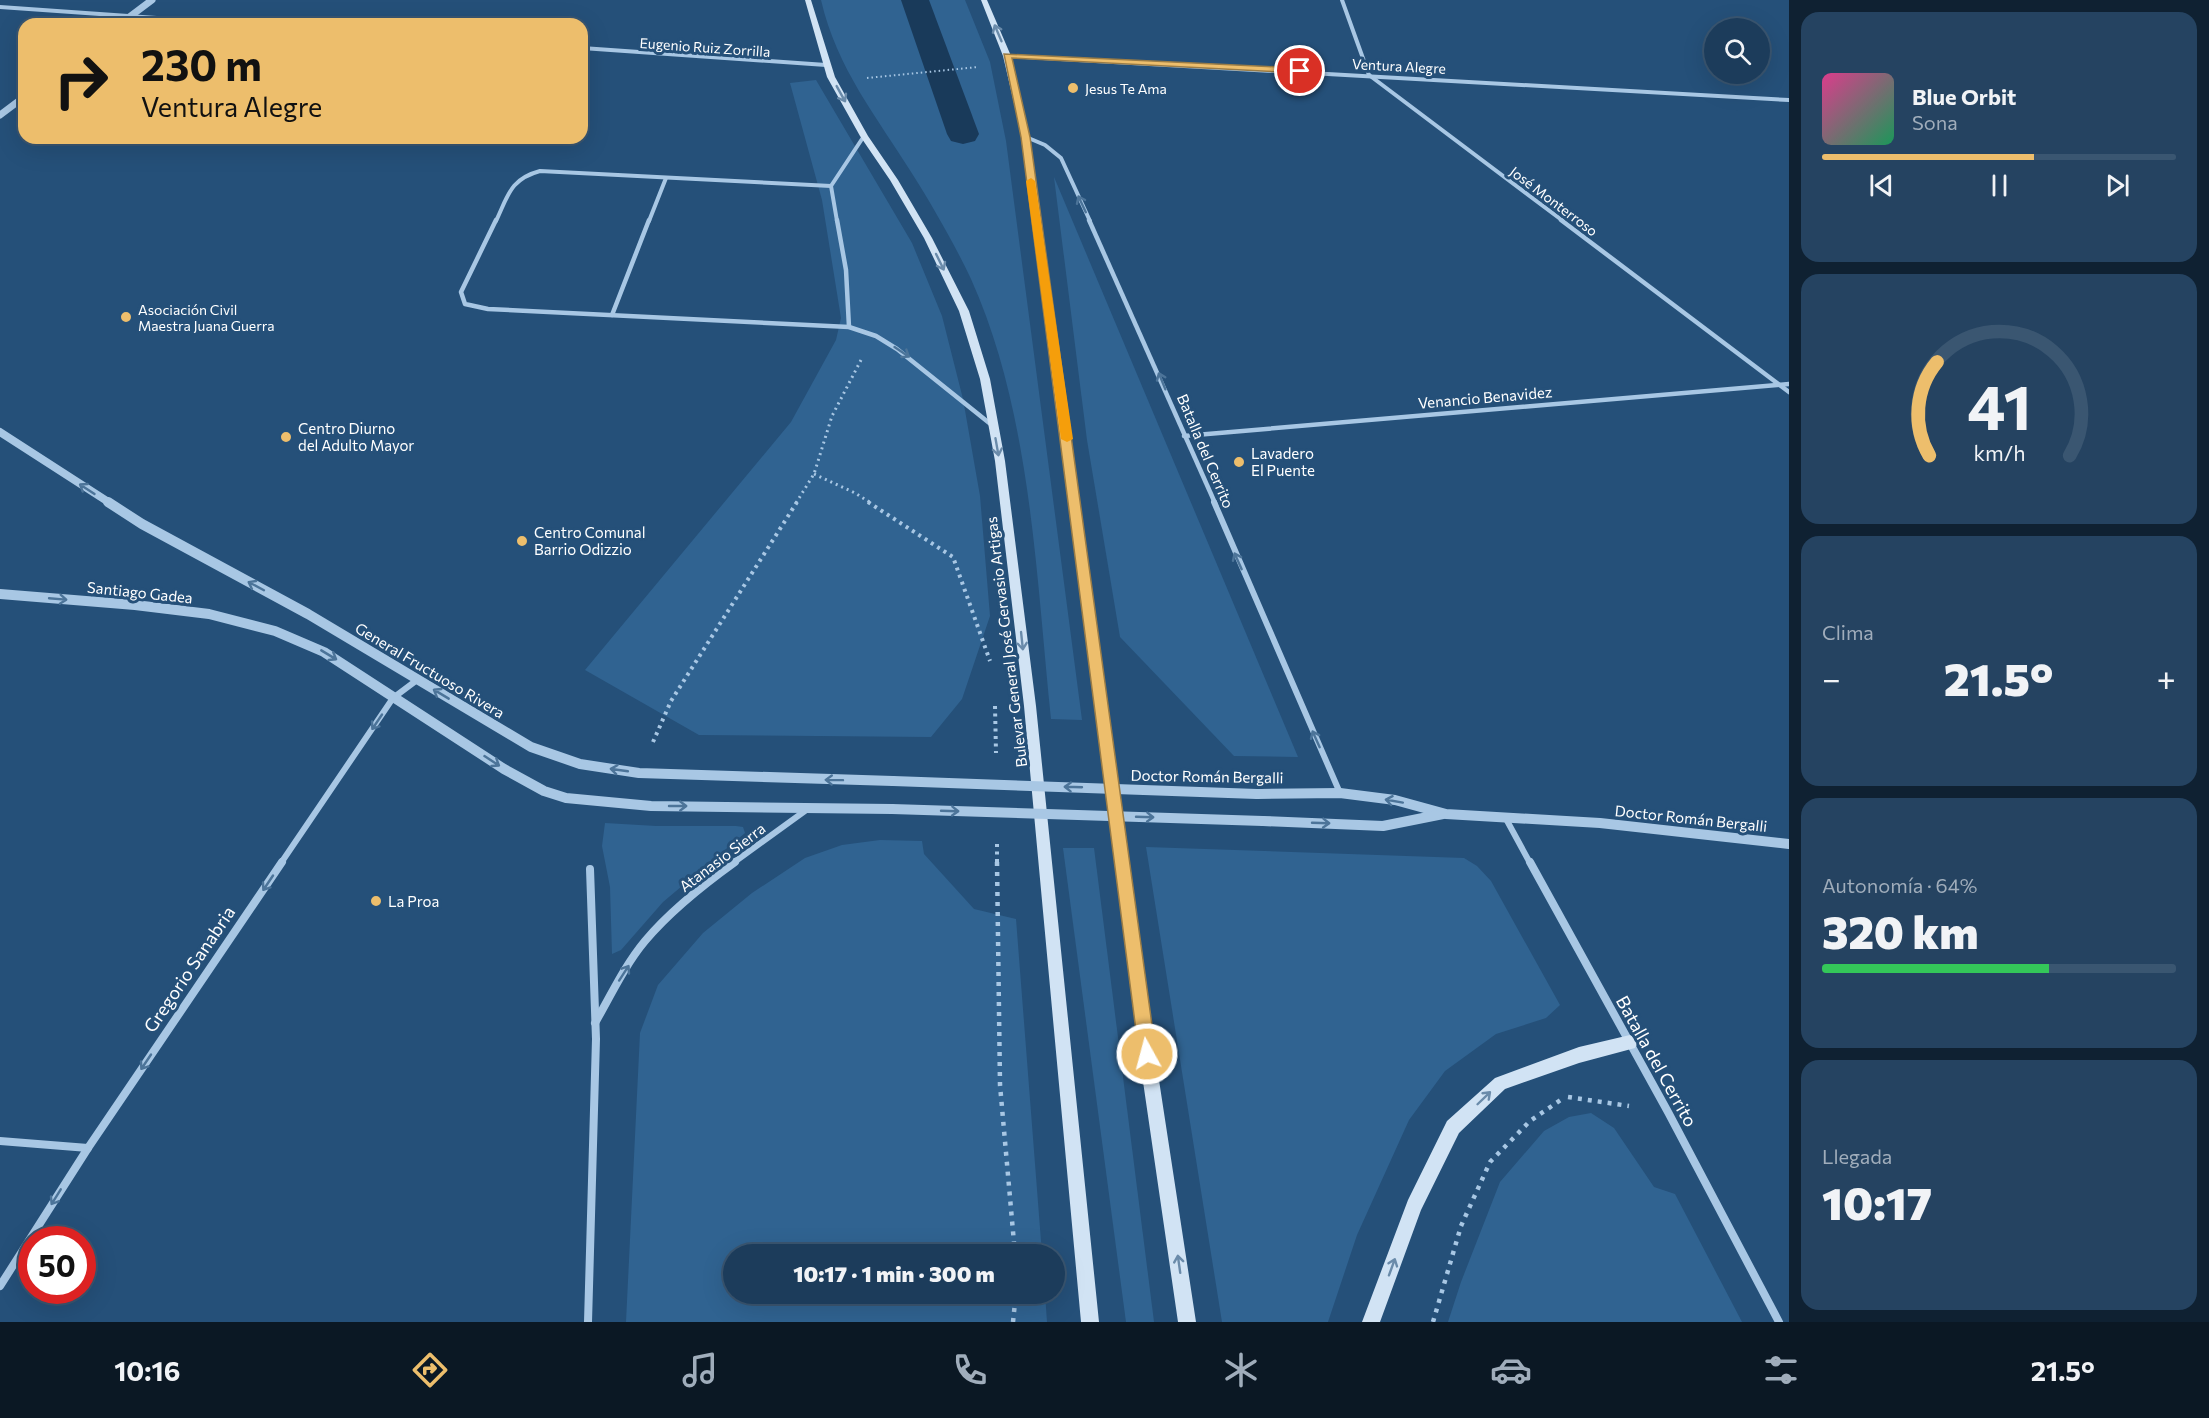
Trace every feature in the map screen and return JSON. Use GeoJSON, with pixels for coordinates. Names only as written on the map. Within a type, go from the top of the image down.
{"type":"FeatureCollection","features":[{"type":"Feature","properties":{"kind":"main road","name":"Bulevar General José Gervasio Artigas"},"geometry":{"type":"LineString","coordinates":[[808,0],[826,65],[864,136],[894,180],[928,238],[964,311],[986,379],[1030,706],[1090,1322]]}},
{"type":"Feature","properties":{"kind":"main road"},"geometry":{"type":"LineString","coordinates":[[984,0],[1007,56],[1026,137],[1147,1054],[1187,1322]]}},
{"type":"Feature","properties":{"kind":"main road"},"geometry":{"type":"LineString","coordinates":[[1371,1322],[1414,1206],[1453,1127],[1500,1083],[1579,1055],[1630,1043]]}},
{"type":"Feature","properties":{"kind":"street"},"geometry":{"type":"LineString","coordinates":[[128,18],[152,0]]}},
{"type":"Feature","properties":{"kind":"street"},"geometry":{"type":"LineString","coordinates":[[1342,0],[1369,75]]}},
{"type":"Feature","properties":{"kind":"street"},"geometry":{"type":"LineString","coordinates":[[0,7],[159,18]]}},
{"type":"Feature","properties":{"kind":"street","name":"Eugenio Ruiz Zorrilla"},"geometry":{"type":"LineString","coordinates":[[588,48],[826,65]]}},
{"type":"Feature","properties":{"kind":"street","name":"Ventura Alegre"},"geometry":{"type":"LineString","coordinates":[[1007,56],[1789,100]]}},
{"type":"Feature","properties":{"kind":"street","name":"José Monterroso"},"geometry":{"type":"LineString","coordinates":[[1369,75],[1789,392]]}},
{"type":"Feature","properties":{"kind":"street"},"geometry":{"type":"LineString","coordinates":[[0,115],[18,102]]}},
{"type":"Feature","properties":{"kind":"street"},"geometry":{"type":"LineString","coordinates":[[849,327],[846,270],[831,186],[864,136]]}},
{"type":"Feature","properties":{"kind":"street","name":"Batalla del Cerrito"},"geometry":{"type":"LineString","coordinates":[[1026,137],[1045,146],[1060,158],[1140,330],[1340,793]]}},
{"type":"Feature","properties":{"kind":"street"},"geometry":{"type":"LineString","coordinates":[[831,186],[540,171],[525,175],[515,182],[460,292],[465,304],[488,309],[849,327],[862,330],[906,353],[937,382],[994,426]]}},
{"type":"Feature","properties":{"kind":"street"},"geometry":{"type":"LineString","coordinates":[[612,315],[666,178]]}},
{"type":"Feature","properties":{"kind":"street","name":"Venancio Benavidez"},"geometry":{"type":"LineString","coordinates":[[1184,436],[1789,384]]}},
{"type":"Feature","properties":{"kind":"street","name":"General Fructuoso Rivera"},"geometry":{"type":"LineString","coordinates":[[0,432],[142,524],[308,614],[531,747],[580,764],[639,773],[893,781]]}},
{"type":"Feature","properties":{"kind":"street","name":"Santiago Gadea"},"geometry":{"type":"LineString","coordinates":[[0,594],[135,605],[209,614],[275,631],[324,652],[393,698]]}},
{"type":"Feature","properties":{"kind":"street","name":"Gregorio Sanabria"},"geometry":{"type":"LineString","coordinates":[[0,1286],[88,1148],[393,698],[417,680]]}},
{"type":"Feature","properties":{"kind":"street"},"geometry":{"type":"LineString","coordinates":[[393,698],[504,769],[544,791],[566,798],[651,806],[810,807]]}},
{"type":"Feature","properties":{"kind":"street","name":"Doctor Román Bergalli"},"geometry":{"type":"LineString","coordinates":[[893,781],[1257,794],[1340,793],[1395,800],[1446,814]]}},
{"type":"Feature","properties":{"kind":"street","name":"Doctor Román Bergalli"},"geometry":{"type":"LineString","coordinates":[[810,807],[1383,826],[1446,814],[1505,816],[1600,823],[1789,844]]}},
{"type":"Feature","properties":{"kind":"street","name":"Atanasio Sierra"},"geometry":{"type":"LineString","coordinates":[[595,1024],[620,977],[646,940],[690,896],[810,807]]}},
{"type":"Feature","properties":{"kind":"street","name":"Batalla del Cerrito"},"geometry":{"type":"LineString","coordinates":[[1505,816],[1668,1112],[1779,1322]]}},
{"type":"Feature","properties":{"kind":"street","name":"Atanasio Sierra"},"geometry":{"type":"LineString","coordinates":[[588,1322],[595,1024],[595,939],[590,869]]}},
{"type":"Feature","properties":{"kind":"street"},"geometry":{"type":"LineString","coordinates":[[0,1141],[88,1148]]}},
{"type":"Feature","properties":{"kind":"path"},"geometry":{"type":"LineString","coordinates":[[866,78],[974,69]]}},
{"type":"Feature","properties":{"kind":"path"},"geometry":{"type":"LineString","coordinates":[[639,773],[671,701],[744,581],[814,474],[832,416],[863,356],[862,330]]}},
{"type":"Feature","properties":{"kind":"path"},"geometry":{"type":"LineString","coordinates":[[1433,1322],[1461,1226],[1490,1162],[1530,1120],[1566,1096],[1668,1112]]}},
{"type":"Feature","properties":{"kind":"path"},"geometry":{"type":"LineString","coordinates":[[1013,1322],[1015,1304]]}},
{"type":"Feature","properties":{"kind":"shaded area"},"geometry":{"type":"Polygon","coordinates":[[[821,0],[965,0],[990,62],[1006,141],[1082,720],[1051,719],[1028,495],[1007,384],[991,330],[971,279],[951,240],[848,70],[828,25],[821,0]]]}},
{"type":"Feature","properties":{"kind":"shaded area"},"geometry":{"type":"Polygon","coordinates":[[[816,80],[912,243],[942,316],[963,399],[980,496],[990,616],[962,699],[931,737],[699,735],[585,670],[791,422],[836,340],[841,318],[822,200],[790,83],[816,80]]]}},
{"type":"Feature","properties":{"kind":"shaded area"},"geometry":{"type":"Polygon","coordinates":[[[1054,177],[1298,757],[1234,756],[1120,637],[1087,440],[1054,177]]]}},
{"type":"Feature","properties":{"kind":"shaded area"},"geometry":{"type":"Polygon","coordinates":[[[605,823],[656,826],[736,826],[743,827],[745,833],[663,902],[621,950],[612,954],[610,887],[602,846],[605,823]]]}},
{"type":"Feature","properties":{"kind":"shaded area"},"geometry":{"type":"Polygon","coordinates":[[[880,840],[922,841],[924,854],[974,909],[1016,919],[1041,1244],[723,1244],[723,1304],[1046,1304],[1047,1322],[626,1322],[640,1033],[658,985],[703,933],[752,893],[805,858],[842,845],[880,840]]]}},
{"type":"Feature","properties":{"kind":"shaded area"},"geometry":{"type":"Polygon","coordinates":[[[1146,847],[1464,858],[1477,866],[1491,881],[1560,1005],[1546,1018],[1496,1034],[1445,1071],[1409,1120],[1357,1235],[1328,1322],[1222,1322],[1146,847]]]}},
{"type":"Feature","properties":{"kind":"shaded area"},"geometry":{"type":"Polygon","coordinates":[[[1063,848],[1094,848],[1154,1322],[1126,1322],[1063,848]]]}},
{"type":"Feature","properties":{"kind":"shaded area"},"geometry":{"type":"Polygon","coordinates":[[[1591,1113],[1614,1128],[1654,1187],[1675,1194],[1742,1322],[1448,1322],[1500,1182],[1544,1131],[1569,1117],[1591,1113]]]}},
{"type":"Feature","properties":{"kind":"waterway"},"geometry":{"type":"LineString","coordinates":[[915,0],[963,134]]}},
{"type":"Feature","properties":{"kind":"slow traffic"},"geometry":{"type":"LineString","coordinates":[[1031,181],[1067,439]]}},
{"type":"Feature","properties":{"kind":"place","name":"Jesus Te Ama"},"geometry":{"type":"Point","coordinates":[1073,88]}},
{"type":"Feature","properties":{"kind":"place","name":"Asociación Civil Maestra Juana Guerra"},"geometry":{"type":"Point","coordinates":[126,317]}},
{"type":"Feature","properties":{"kind":"place","name":"Centro Diurno del Adulto Mayor"},"geometry":{"type":"Point","coordinates":[286,437]}},
{"type":"Feature","properties":{"kind":"place","name":"Lavadero El Puente"},"geometry":{"type":"Point","coordinates":[1239,462]}},
{"type":"Feature","properties":{"kind":"place","name":"Centro Comunal Barrio Odizzio"},"geometry":{"type":"Point","coordinates":[522,541]}},
{"type":"Feature","properties":{"kind":"place","name":"La Proa"},"geometry":{"type":"Point","coordinates":[376,901]}},
{"type":"Feature","properties":{"kind":"route"},"geometry":{"type":"LineString","coordinates":[[1147,1054],[1026,137],[1007,56],[1300,71]]}}]}
